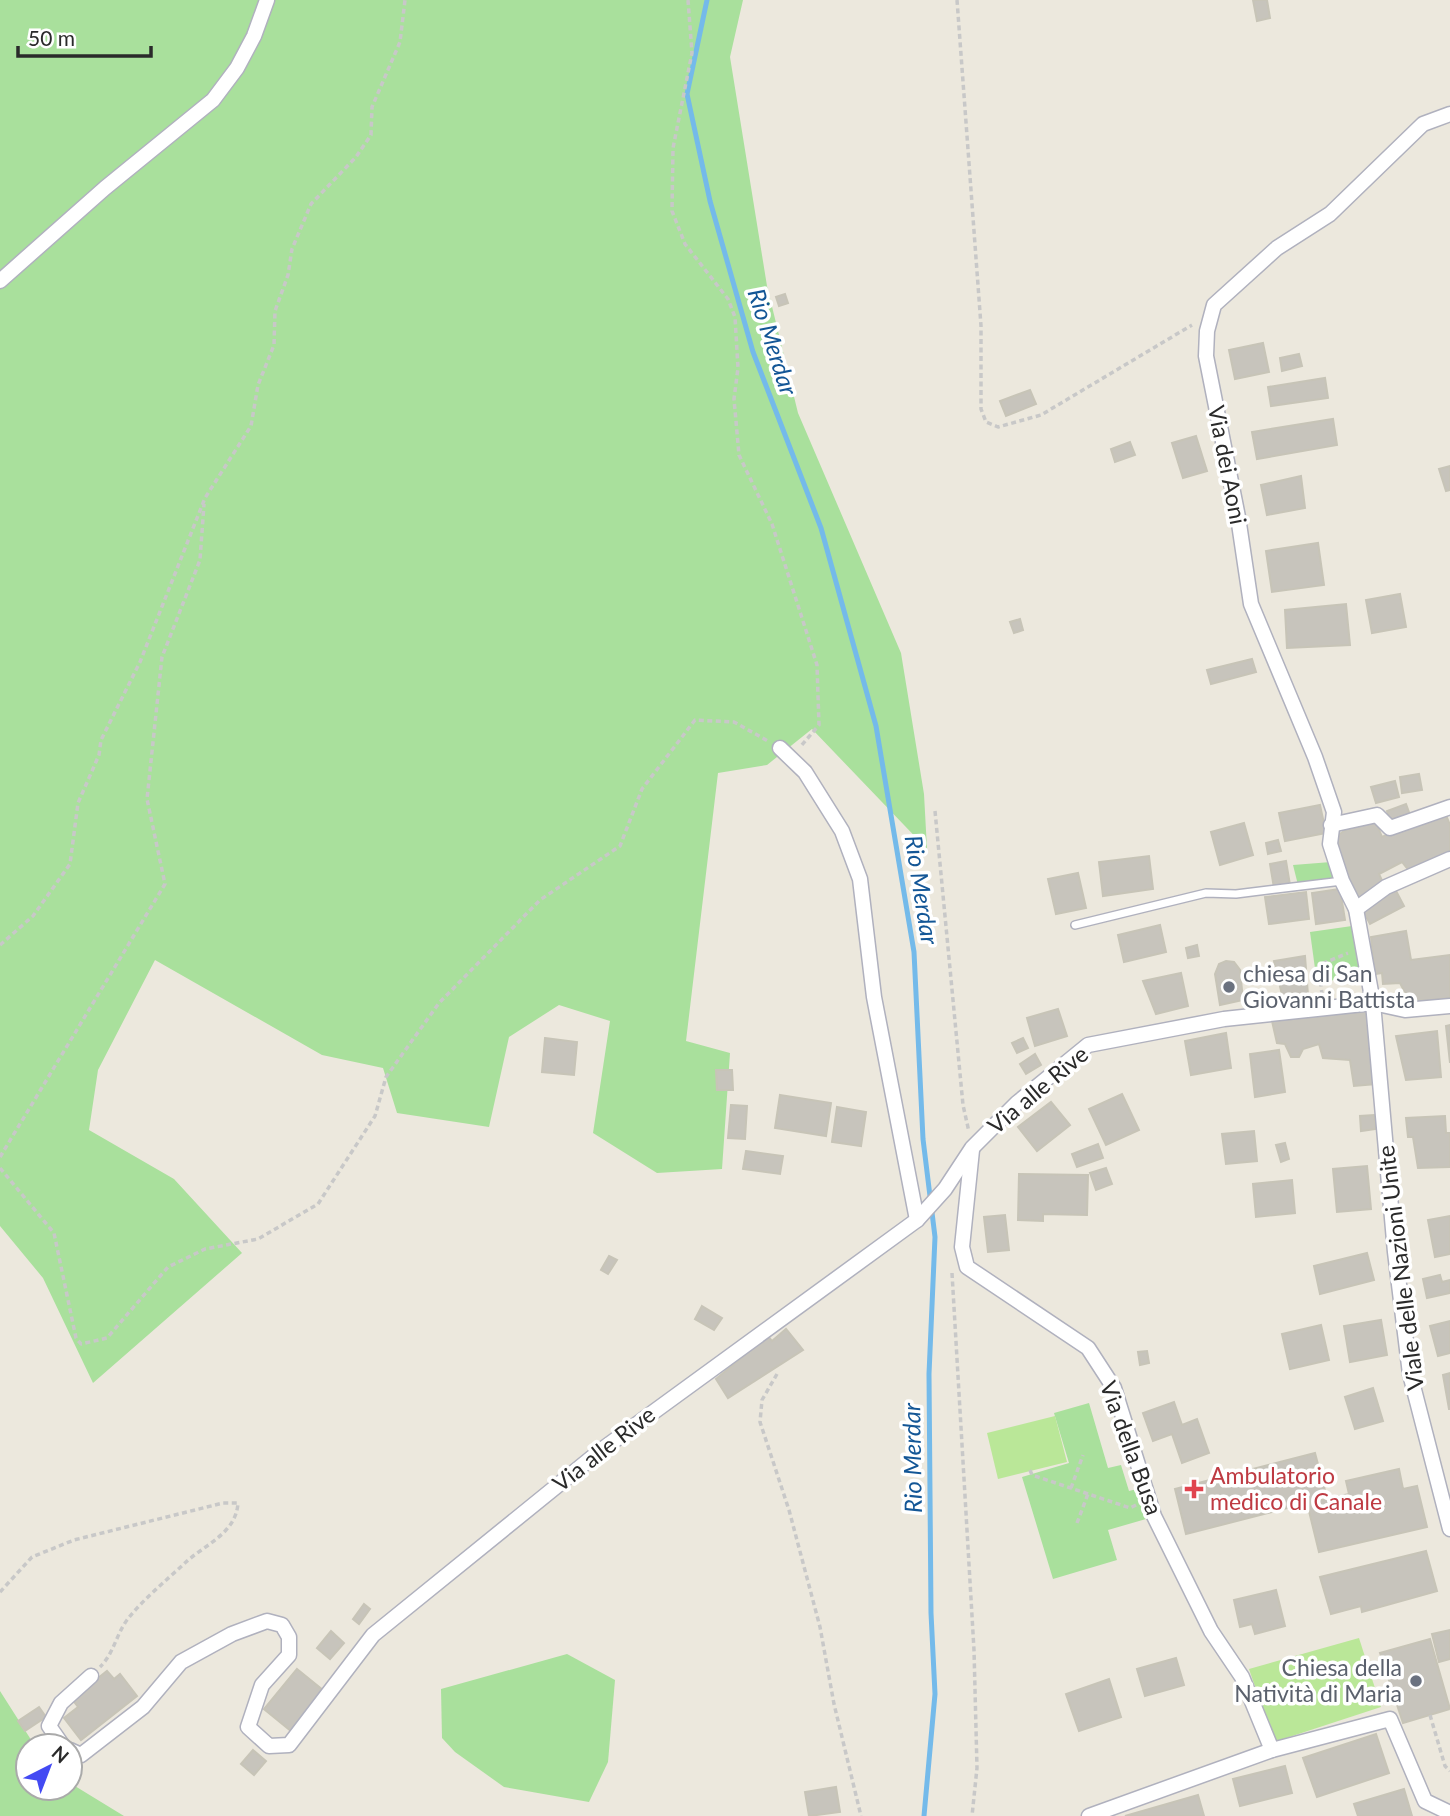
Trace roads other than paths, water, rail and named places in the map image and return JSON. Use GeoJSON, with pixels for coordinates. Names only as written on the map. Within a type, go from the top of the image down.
{"type":"FeatureCollection","features":[{"type":"Feature","properties":{"kind":"street"},"geometry":{"type":"LineString","coordinates":[[0,281],[105,188],[213,100],[237,68],[254,36],[267,0]]}},
{"type":"Feature","properties":{"kind":"street","name":"Via dei Aoni"},"geometry":{"type":"LineString","coordinates":[[1364,952],[1356,909],[1342,881],[1330,844],[1334,812],[1315,757],[1251,604],[1238,517],[1206,356],[1207,331],[1214,305],[1277,247],[1330,214],[1381,168],[1423,124],[1450,114]]}},
{"type":"Feature","properties":{"kind":"street"},"geometry":{"type":"LineString","coordinates":[[780,748],[805,772],[842,831],[860,879],[874,997],[917,1220]]}},
{"type":"Feature","properties":{"kind":"street"},"geometry":{"type":"LineString","coordinates":[[1331,825],[1377,816],[1390,828],[1450,807]]}},
{"type":"Feature","properties":{"kind":"street"},"geometry":{"type":"LineString","coordinates":[[1356,909],[1386,887],[1450,859]]}},
{"type":"Feature","properties":{"kind":"street","name":"Viale delle Nazioni Unite"},"geometry":{"type":"LineString","coordinates":[[1364,952],[1373,1003],[1395,1252],[1410,1374],[1450,1529]]}},
{"type":"Feature","properties":{"kind":"street","name":"Via alle Rive"},"geometry":{"type":"LineString","coordinates":[[84,1753],[143,1707],[181,1662],[232,1634],[267,1621],[282,1625],[289,1637],[289,1655],[262,1685],[248,1727],[268,1746],[289,1745],[373,1635],[600,1451],[917,1220],[940,1194],[972,1148],[1017,1103],[1088,1045],[1224,1019],[1373,1003],[1405,1010],[1450,1006]]}},
{"type":"Feature","properties":{"kind":"street","name":"Via della Busa"},"geometry":{"type":"LineString","coordinates":[[972,1148],[962,1247],[967,1267],[1088,1348],[1114,1388],[1148,1500],[1211,1631],[1242,1677],[1272,1750]]}},
{"type":"Feature","properties":{"kind":"street"},"geometry":{"type":"LineString","coordinates":[[53,1732],[49,1726],[61,1703],[91,1676]]}},
{"type":"Feature","properties":{"kind":"street"},"geometry":{"type":"LineString","coordinates":[[1089,1816],[1272,1750],[1390,1719],[1424,1801],[1450,1813]]}},
{"type":"Feature","properties":{"kind":"lane"},"geometry":{"type":"LineString","coordinates":[[1075,925],[1206,893],[1236,894],[1342,881]]}},
{"type":"Feature","properties":{"kind":"waterway","name":"Rio Merdar"},"geometry":{"type":"LineString","coordinates":[[707,0],[687,94],[710,201],[753,352],[821,528],[876,726],[914,952],[923,1139],[935,1237],[929,1374],[931,1613],[935,1694],[924,1816]]}},
{"type":"Feature","properties":{"kind":"place","name":"chiesa di San Giovanni Battista"},"geometry":{"type":"Point","coordinates":[1229,987]}},
{"type":"Feature","properties":{"kind":"place","name":"Ambulatorio medico di Canale"},"geometry":{"type":"Point","coordinates":[1194,1489]}},
{"type":"Feature","properties":{"kind":"place","name":"Chiesa della Natività di Maria"},"geometry":{"type":"Point","coordinates":[1416,1681]}}]}
